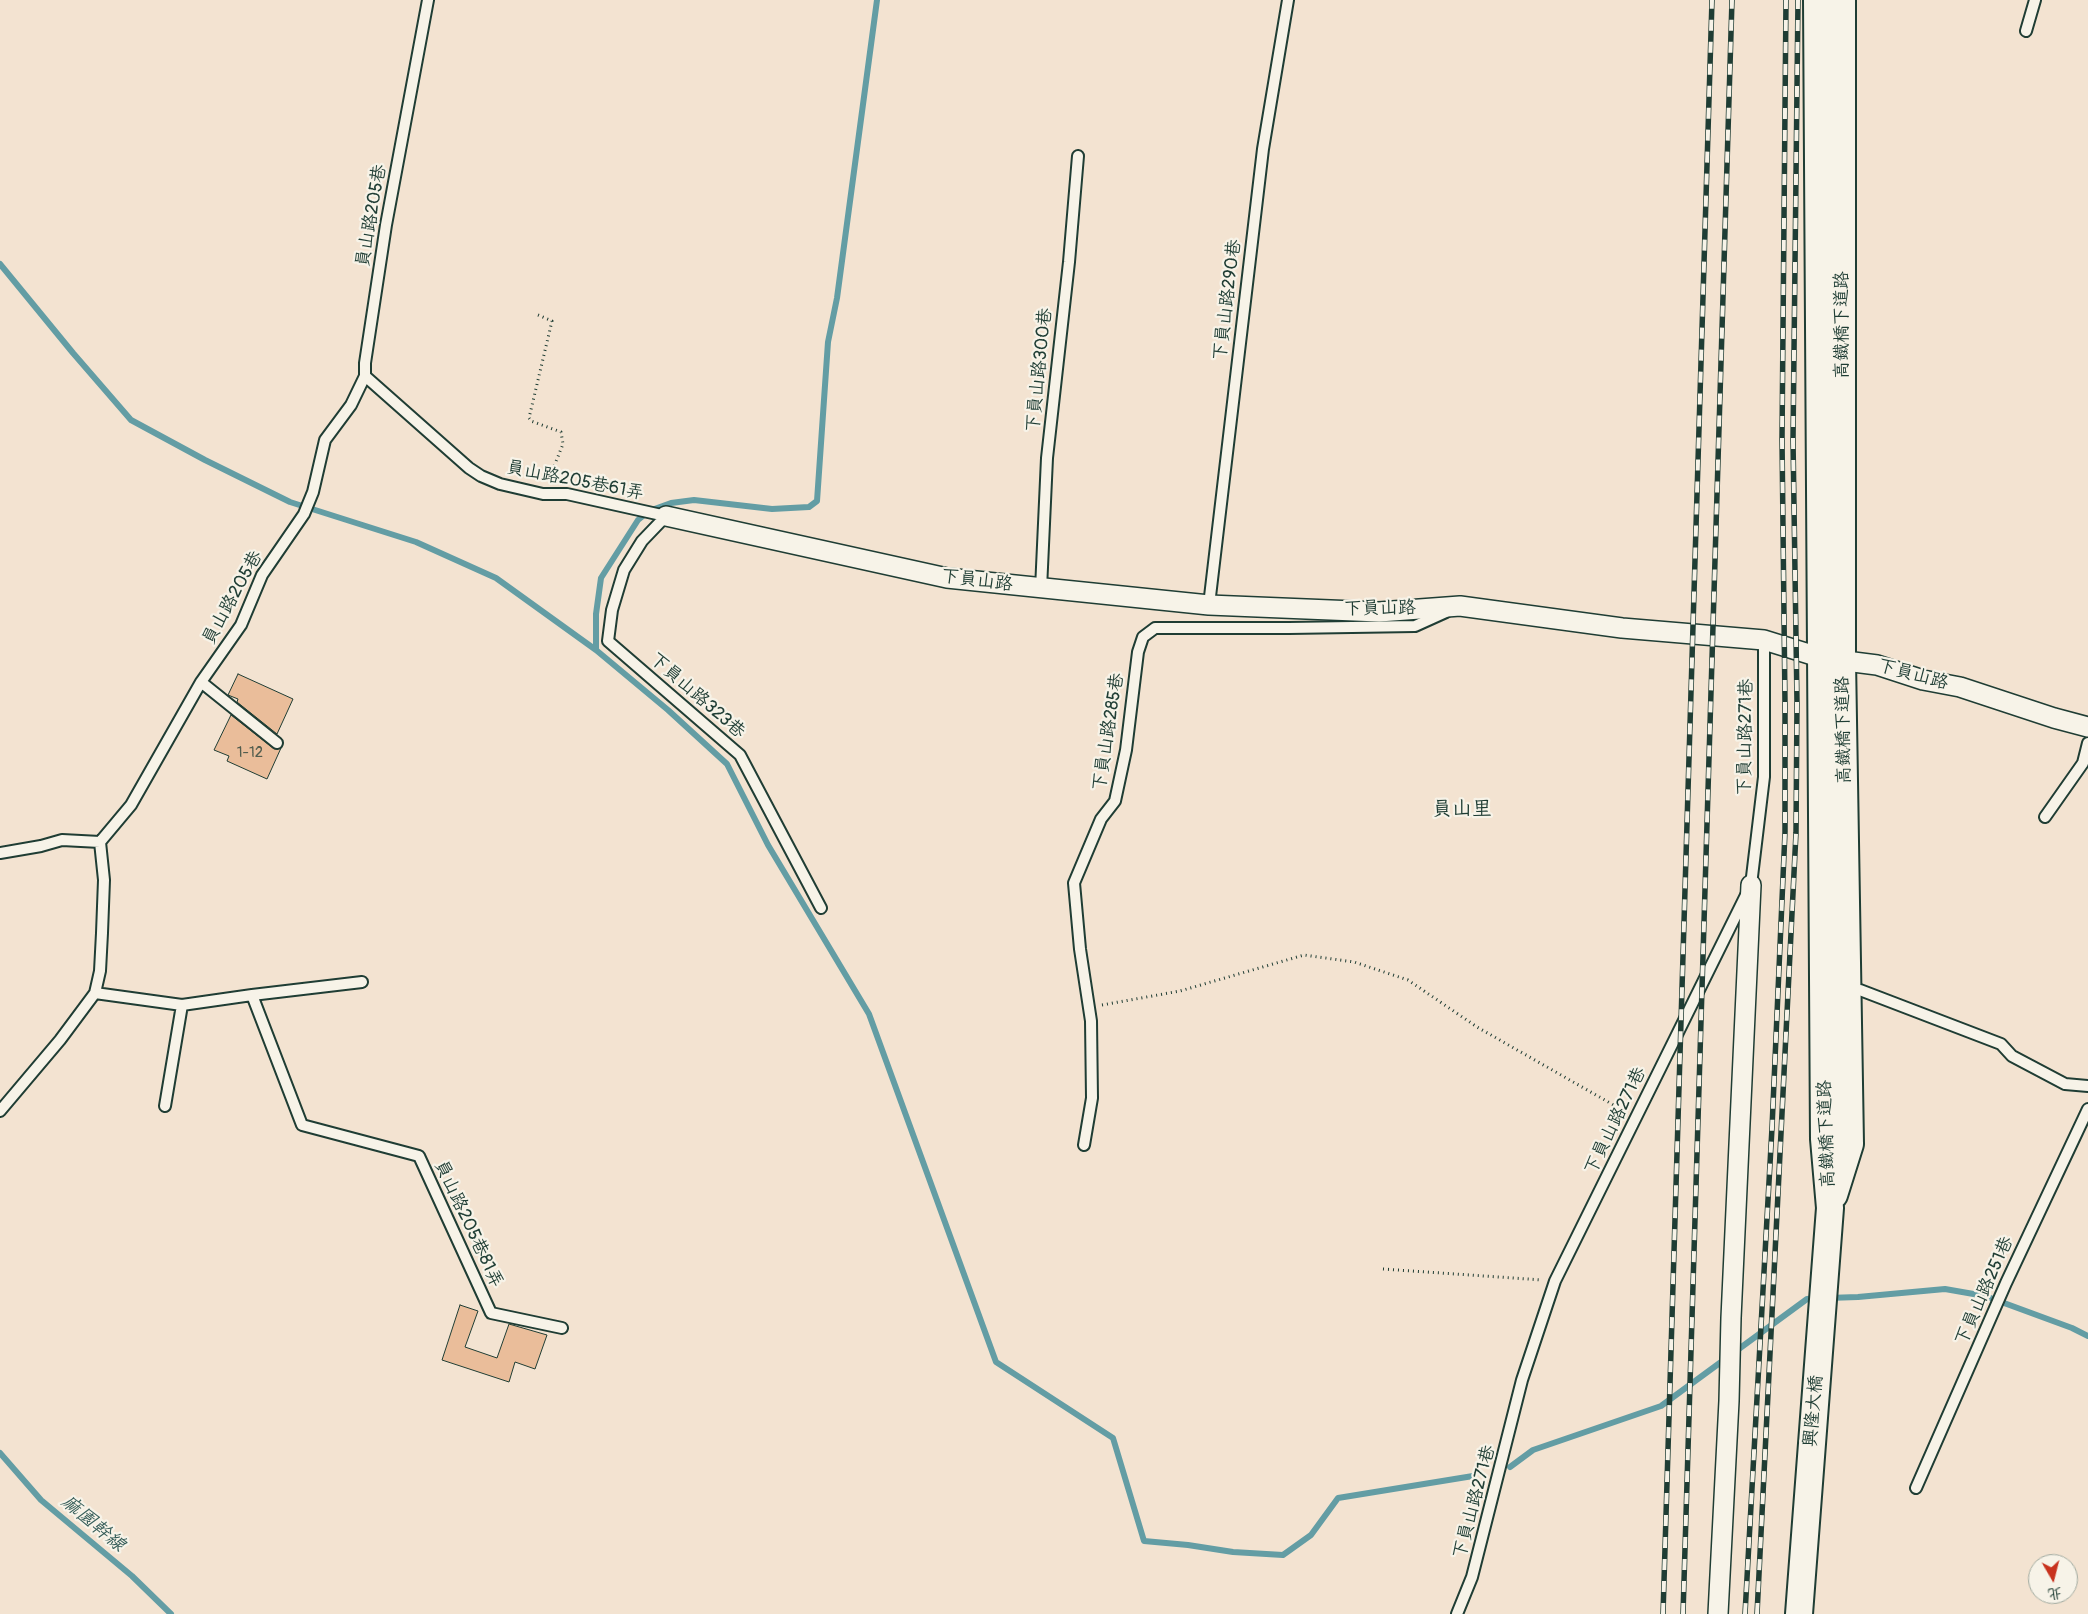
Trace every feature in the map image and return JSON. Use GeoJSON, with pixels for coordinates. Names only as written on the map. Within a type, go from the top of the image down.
{"type":"FeatureCollection","features":[{"type":"Feature","properties":{"kind":"street","name":"高鐵橋下道路"},"geometry":{"type":"LineString","coordinates":[[1817,0],[1832,659],[1850,1144],[1830,1208]]}},
{"type":"Feature","properties":{"kind":"street","name":"高鐵橋下道路"},"geometry":{"type":"LineString","coordinates":[[1832,659],[1842,0]]}},
{"type":"Feature","properties":{"kind":"street","name":"下員山路"},"geometry":{"type":"LineString","coordinates":[[666,516],[947,578],[1041,589],[1209,605],[1380,612],[1460,606],[1622,628],[1764,640],[1832,659],[1878,665],[1924,680],[1960,687],[2054,718],[2088,726]]}},
{"type":"Feature","properties":{"kind":"street"},"geometry":{"type":"LineString","coordinates":[[1718,1614],[1751,885]]}},
{"type":"Feature","properties":{"kind":"street","name":"興隆大橋"},"geometry":{"type":"LineString","coordinates":[[1799,1614],[1830,1208]]}},
{"type":"Feature","properties":{"kind":"lane","name":"員山路205巷"},"geometry":{"type":"LineString","coordinates":[[100,842],[131,805],[202,682],[241,625],[262,575],[304,514],[312,492],[325,440],[351,405],[365,376],[364,363],[386,225],[428,0]]}},
{"type":"Feature","properties":{"kind":"lane","name":"下員山路290巷"},"geometry":{"type":"LineString","coordinates":[[1209,605],[1263,149],[1288,0]]}},
{"type":"Feature","properties":{"kind":"lane"},"geometry":{"type":"LineString","coordinates":[[2026,31],[2035,0]]}},
{"type":"Feature","properties":{"kind":"lane","name":"下員山路300巷"},"geometry":{"type":"LineString","coordinates":[[1041,589],[1047,458],[1069,262],[1078,156]]}},
{"type":"Feature","properties":{"kind":"lane","name":"員山路205巷61弄"},"geometry":{"type":"LineString","coordinates":[[365,376],[469,468],[481,476],[500,484],[543,494],[566,494],[666,516]]}},
{"type":"Feature","properties":{"kind":"lane","name":"下員山路323巷"},"geometry":{"type":"LineString","coordinates":[[666,516],[642,541],[624,570],[612,610],[608,641],[740,755],[822,908]]}},
{"type":"Feature","properties":{"kind":"lane","name":"下員山路285巷"},"geometry":{"type":"LineString","coordinates":[[1084,1145],[1092,1098],[1091,1021],[1080,949],[1074,883],[1101,819],[1115,801],[1126,750],[1138,652],[1143,636],[1155,628],[1415,626],[1460,606]]}},
{"type":"Feature","properties":{"kind":"lane","name":"下員山路271巷"},"geometry":{"type":"LineString","coordinates":[[1457,1614],[1472,1577],[1522,1380],[1555,1281],[1751,885],[1764,777],[1764,640]]}},
{"type":"Feature","properties":{"kind":"lane"},"geometry":{"type":"LineString","coordinates":[[202,682],[277,743]]}},
{"type":"Feature","properties":{"kind":"lane"},"geometry":{"type":"LineString","coordinates":[[2045,817],[2083,764],[2088,743]]}},
{"type":"Feature","properties":{"kind":"lane"},"geometry":{"type":"LineString","coordinates":[[0,854],[62,840],[100,842],[104,880],[100,971],[94,993],[60,1040],[0,1111]]}},
{"type":"Feature","properties":{"kind":"lane"},"geometry":{"type":"LineString","coordinates":[[94,993],[182,1005],[362,982]]}},
{"type":"Feature","properties":{"kind":"lane"},"geometry":{"type":"LineString","coordinates":[[1860,990],[2001,1044],[2012,1056],[2065,1084],[2088,1086]]}},
{"type":"Feature","properties":{"kind":"lane","name":"員山路205巷81弄"},"geometry":{"type":"LineString","coordinates":[[252,995],[302,1125],[419,1156],[491,1313],[562,1328]]}},
{"type":"Feature","properties":{"kind":"lane"},"geometry":{"type":"LineString","coordinates":[[165,1106],[182,1005]]}},
{"type":"Feature","properties":{"kind":"lane","name":"下員山路251巷"},"geometry":{"type":"LineString","coordinates":[[1916,1488],[2006,1283],[2088,1109]]}},
{"type":"Feature","properties":{"kind":"path"},"geometry":{"type":"LineString","coordinates":[[538,315],[552,321],[529,418],[531,421],[562,432],[563,444],[543,494]]}},
{"type":"Feature","properties":{"kind":"path"},"geometry":{"type":"LineString","coordinates":[[1089,1008],[1180,991],[1304,956],[1354,962],[1408,980],[1477,1026],[1636,1118]]}},
{"type":"Feature","properties":{"kind":"path"},"geometry":{"type":"LineString","coordinates":[[1383,1269],[1555,1281]]}},
{"type":"Feature","properties":{"kind":"building"},"geometry":{"type":"Polygon","coordinates":[[[238,674],[293,699],[277,734],[237,702],[238,699],[228,695],[238,674]]]}},
{"type":"Feature","properties":{"kind":"building"},"geometry":{"type":"Polygon","coordinates":[[[231,715],[273,748],[281,748],[267,779],[227,761],[229,756],[214,750],[231,715]]]}},
{"type":"Feature","properties":{"kind":"building"},"geometry":{"type":"Polygon","coordinates":[[[460,1305],[478,1311],[465,1347],[497,1358],[509,1324],[547,1335],[535,1369],[515,1362],[509,1382],[442,1360],[460,1305]]]}},
{"type":"Feature","properties":{"kind":"waterway"},"geometry":{"type":"LineString","coordinates":[[596,650],[596,614],[601,578],[638,520],[649,511],[671,503],[694,500],[772,509],[809,507],[817,501],[828,342],[837,298],[877,0]]}},
{"type":"Feature","properties":{"kind":"waterway"},"geometry":{"type":"LineString","coordinates":[[0,264],[131,420],[205,460],[290,502],[416,542],[496,578],[596,650],[668,710],[727,764],[768,845],[869,1014],[996,1362],[1113,1438],[1144,1541],[1233,1552],[1283,1555],[1311,1535],[1338,1498],[1473,1476]]}},
{"type":"Feature","properties":{"kind":"waterway"},"geometry":{"type":"LineString","coordinates":[[1828,1298],[1945,1289],[1985,1296],[2072,1328],[2088,1336]]}},
{"type":"Feature","properties":{"kind":"waterway"},"geometry":{"type":"LineString","coordinates":[[1510,1467],[1533,1450],[1661,1406],[1807,1299],[1818,1298]]}},
{"type":"Feature","properties":{"kind":"waterway","name":"麻園幹線"},"geometry":{"type":"LineString","coordinates":[[0,1453],[41,1500],[132,1576],[171,1614]]}},
{"type":"Feature","properties":{"kind":"railway"},"geometry":{"type":"LineString","coordinates":[[1663,1614],[1712,0]]}},
{"type":"Feature","properties":{"kind":"railway"},"geometry":{"type":"LineString","coordinates":[[1683,1614],[1732,0]]}},
{"type":"Feature","properties":{"kind":"railway"},"geometry":{"type":"LineString","coordinates":[[1745,1614],[1772,1128],[1785,832],[1782,439],[1786,0]]}},
{"type":"Feature","properties":{"kind":"railway"},"geometry":{"type":"LineString","coordinates":[[1757,1614],[1796,833],[1797,703],[1793,440],[1798,0]]}},
{"type":"Feature","properties":{"kind":"district","name":"員山里"},"geometry":{"type":"Point","coordinates":[1462,810]}}]}
